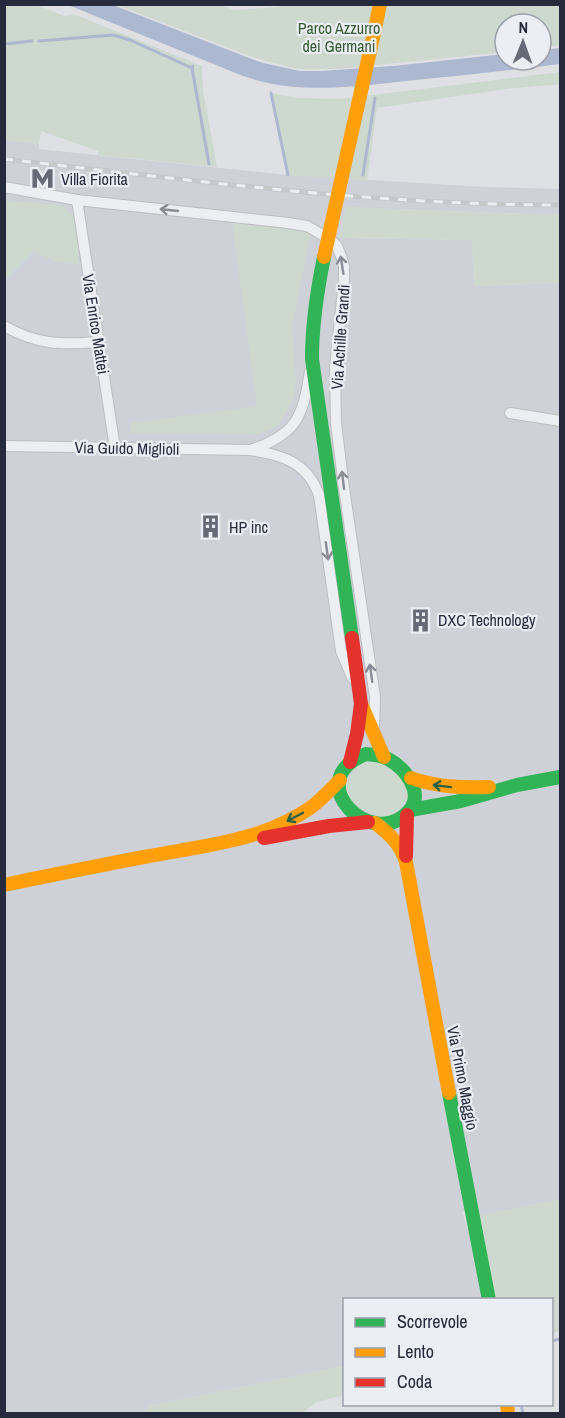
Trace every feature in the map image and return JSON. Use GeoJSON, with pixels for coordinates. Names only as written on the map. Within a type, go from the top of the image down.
{"type":"FeatureCollection","features":[{"type":"Feature","properties":{"kind":"main road"},"geometry":{"type":"LineString","coordinates":[[350,762],[362,704],[312,359],[312,335],[324,257],[380,4]]}},
{"type":"Feature","properties":{"kind":"main road"},"geometry":{"type":"LineString","coordinates":[[362,704],[384,757]]}},
{"type":"Feature","properties":{"kind":"main road"},"geometry":{"type":"LineString","coordinates":[[408,813],[414,802],[415,794],[411,778],[384,757],[374,754],[358,756],[343,771],[340,793],[346,807],[355,814],[382,824],[393,823],[408,813],[523,784],[561,777]]}},
{"type":"Feature","properties":{"kind":"main road"},"geometry":{"type":"LineString","coordinates":[[411,778],[431,785],[455,788],[523,784]]}},
{"type":"Feature","properties":{"kind":"main road"},"geometry":{"type":"LineString","coordinates":[[215,844],[264,831],[299,815],[319,801],[340,780]]}},
{"type":"Feature","properties":{"kind":"main road","name":"Via Primo Maggio"},"geometry":{"type":"LineString","coordinates":[[406,862],[408,813]]}},
{"type":"Feature","properties":{"kind":"main road"},"geometry":{"type":"LineString","coordinates":[[4,885],[215,844],[290,834],[338,824],[374,822]]}},
{"type":"Feature","properties":{"kind":"main road","name":"Via Primo Maggio"},"geometry":{"type":"LineString","coordinates":[[374,822],[396,839],[406,862],[489,1298]]}},
{"type":"Feature","properties":{"kind":"street","name":"Via Achille Grandi"},"geometry":{"type":"LineString","coordinates":[[4,187],[77,200],[300,225],[315,230],[337,246],[342,256],[344,279],[335,368],[336,423],[375,697],[374,731]]}},
{"type":"Feature","properties":{"kind":"street","name":"Via Enrico Mattei"},"geometry":{"type":"LineString","coordinates":[[77,200],[115,448]]}},
{"type":"Feature","properties":{"kind":"street"},"geometry":{"type":"LineString","coordinates":[[4,326],[44,342],[68,344],[99,342]]}},
{"type":"Feature","properties":{"kind":"street"},"geometry":{"type":"LineString","coordinates":[[249,450],[279,437],[298,419],[305,401],[312,359]]}},
{"type":"Feature","properties":{"kind":"street"},"geometry":{"type":"LineString","coordinates":[[510,413],[561,421]]}},
{"type":"Feature","properties":{"kind":"street","name":"Via Guido Miglioli"},"geometry":{"type":"LineString","coordinates":[[4,446],[249,450]]}},
{"type":"Feature","properties":{"kind":"street"},"geometry":{"type":"LineString","coordinates":[[249,450],[282,457],[305,472],[315,484],[319,495],[341,651],[352,677],[360,687]]}},
{"type":"Feature","properties":{"kind":"shaded area"},"geometry":{"type":"Polygon","coordinates":[[[5,140],[39,144],[39,149],[288,175],[485,187],[560,189],[560,215],[346,207],[339,238],[472,240],[474,286],[560,283],[560,1199],[473,1217],[462,1211],[471,1238],[483,1298],[343,1298],[343,1366],[153,1405],[140,1413],[5,1414],[5,140]]]}},
{"type":"Feature","properties":{"kind":"green space"},"geometry":{"type":"Polygon","coordinates":[[[5,4],[35,5],[64,16],[76,15],[202,66],[203,90],[217,167],[98,155],[98,151],[41,131],[39,144],[5,140],[5,4]]]}},
{"type":"Feature","properties":{"kind":"green space","name":"Parco Azzurro dei Germani"},"geometry":{"type":"Polygon","coordinates":[[[286,4],[560,5],[560,45],[553,46],[553,12],[493,12],[493,53],[337,69],[297,69],[252,57],[117,5],[219,5],[235,10],[278,7],[286,4]]]}},
{"type":"Feature","properties":{"kind":"green space"},"geometry":{"type":"Polygon","coordinates":[[[560,72],[560,84],[506,89],[377,108],[367,181],[288,175],[271,93],[298,98],[340,99],[560,72]]]}},
{"type":"Feature","properties":{"kind":"green space"},"geometry":{"type":"Polygon","coordinates":[[[4,200],[62,205],[74,217],[80,264],[56,261],[34,251],[5,280],[4,200]]]}},
{"type":"Feature","properties":{"kind":"green space"},"geometry":{"type":"Polygon","coordinates":[[[346,207],[560,215],[560,283],[474,286],[472,240],[338,238],[346,207]]]}},
{"type":"Feature","properties":{"kind":"green space"},"geometry":{"type":"Polygon","coordinates":[[[232,222],[305,229],[311,232],[292,327],[296,381],[291,404],[278,425],[257,434],[131,433],[131,423],[257,406],[232,222]]]}},
{"type":"Feature","properties":{"kind":"green space"},"geometry":{"type":"Polygon","coordinates":[[[375,760],[400,775],[409,794],[402,811],[386,818],[357,808],[345,791],[345,784],[357,764],[375,760]]]}},
{"type":"Feature","properties":{"kind":"green space"},"geometry":{"type":"Polygon","coordinates":[[[560,1199],[560,1331],[553,1333],[553,1298],[495,1298],[480,1215],[560,1199]]]}},
{"type":"Feature","properties":{"kind":"green space"},"geometry":{"type":"Polygon","coordinates":[[[343,1366],[343,1395],[317,1402],[302,1413],[140,1413],[153,1405],[343,1366]]]}},
{"type":"Feature","properties":{"kind":"water"},"geometry":{"type":"Polygon","coordinates":[[[68,5],[113,5],[263,63],[300,71],[393,66],[493,55],[493,71],[350,87],[286,86],[243,76],[68,5]]]}},
{"type":"Feature","properties":{"kind":"water"},"geometry":{"type":"Polygon","coordinates":[[[560,48],[560,64],[553,65],[553,49],[560,48]]]}},
{"type":"Feature","properties":{"kind":"waterway"},"geometry":{"type":"LineString","coordinates":[[39,41],[113,35],[130,40],[192,68]]}},
{"type":"Feature","properties":{"kind":"waterway"},"geometry":{"type":"LineString","coordinates":[[4,44],[32,41]]}},
{"type":"Feature","properties":{"kind":"waterway"},"geometry":{"type":"LineString","coordinates":[[193,66],[209,164]]}},
{"type":"Feature","properties":{"kind":"waterway"},"geometry":{"type":"LineString","coordinates":[[271,93],[288,175]]}},
{"type":"Feature","properties":{"kind":"waterway"},"geometry":{"type":"LineString","coordinates":[[363,175],[375,98]]}},
{"type":"Feature","properties":{"kind":"waterway"},"geometry":{"type":"LineString","coordinates":[[553,1341],[560,1339]]}},
{"type":"Feature","properties":{"kind":"waterway"},"geometry":{"type":"LineString","coordinates":[[521,1406],[523,1414]]}},
{"type":"Feature","properties":{"kind":"railway"},"geometry":{"type":"LineString","coordinates":[[4,159],[212,183],[351,196],[490,204],[560,205]]}},
{"type":"Feature","properties":{"kind":"traffic: fast"},"geometry":{"type":"LineString","coordinates":[[324,257],[315,308],[312,359],[352,638]]}},
{"type":"Feature","properties":{"kind":"traffic: fast"},"geometry":{"type":"LineString","coordinates":[[366,754],[388,759],[401,768],[414,789],[415,797],[409,811],[394,822],[377,823],[361,818],[348,808],[340,795],[339,780],[347,766],[366,754]]}},
{"type":"Feature","properties":{"kind":"traffic: fast"},"geometry":{"type":"LineString","coordinates":[[410,810],[461,801],[517,785],[560,777]]}},
{"type":"Feature","properties":{"kind":"traffic: fast"},"geometry":{"type":"LineString","coordinates":[[449,1093],[489,1298]]}},
{"type":"Feature","properties":{"kind":"traffic: slow"},"geometry":{"type":"LineString","coordinates":[[374,33],[380,4]]}},
{"type":"Feature","properties":{"kind":"traffic: slow"},"geometry":{"type":"LineString","coordinates":[[324,257],[374,33]]}},
{"type":"Feature","properties":{"kind":"traffic: slow"},"geometry":{"type":"LineString","coordinates":[[361,704],[384,757]]}},
{"type":"Feature","properties":{"kind":"traffic: slow"},"geometry":{"type":"LineString","coordinates":[[411,778],[450,786],[489,787]]}},
{"type":"Feature","properties":{"kind":"traffic: slow"},"geometry":{"type":"LineString","coordinates":[[4,885],[251,836],[310,808],[340,780]]}},
{"type":"Feature","properties":{"kind":"traffic: slow"},"geometry":{"type":"LineString","coordinates":[[375,823],[394,840],[406,862],[449,1093]]}},
{"type":"Feature","properties":{"kind":"traffic: slow"},"geometry":{"type":"LineString","coordinates":[[507,1406],[508,1414]]}},
{"type":"Feature","properties":{"kind":"traffic: jam"},"geometry":{"type":"LineString","coordinates":[[350,762],[361,704],[352,638]]}},
{"type":"Feature","properties":{"kind":"traffic: jam"},"geometry":{"type":"LineString","coordinates":[[406,856],[407,815]]}},
{"type":"Feature","properties":{"kind":"traffic: jam"},"geometry":{"type":"LineString","coordinates":[[264,838],[329,826],[368,822]]}},
{"type":"Feature","properties":{"kind":"place","name":"Villa Fiorita"},"geometry":{"type":"Point","coordinates":[43,179]}},
{"type":"Feature","properties":{"kind":"place","name":"HP inc"},"geometry":{"type":"Point","coordinates":[211,527]}},
{"type":"Feature","properties":{"kind":"place","name":"DXC Technology"},"geometry":{"type":"Point","coordinates":[420,620]}}]}
